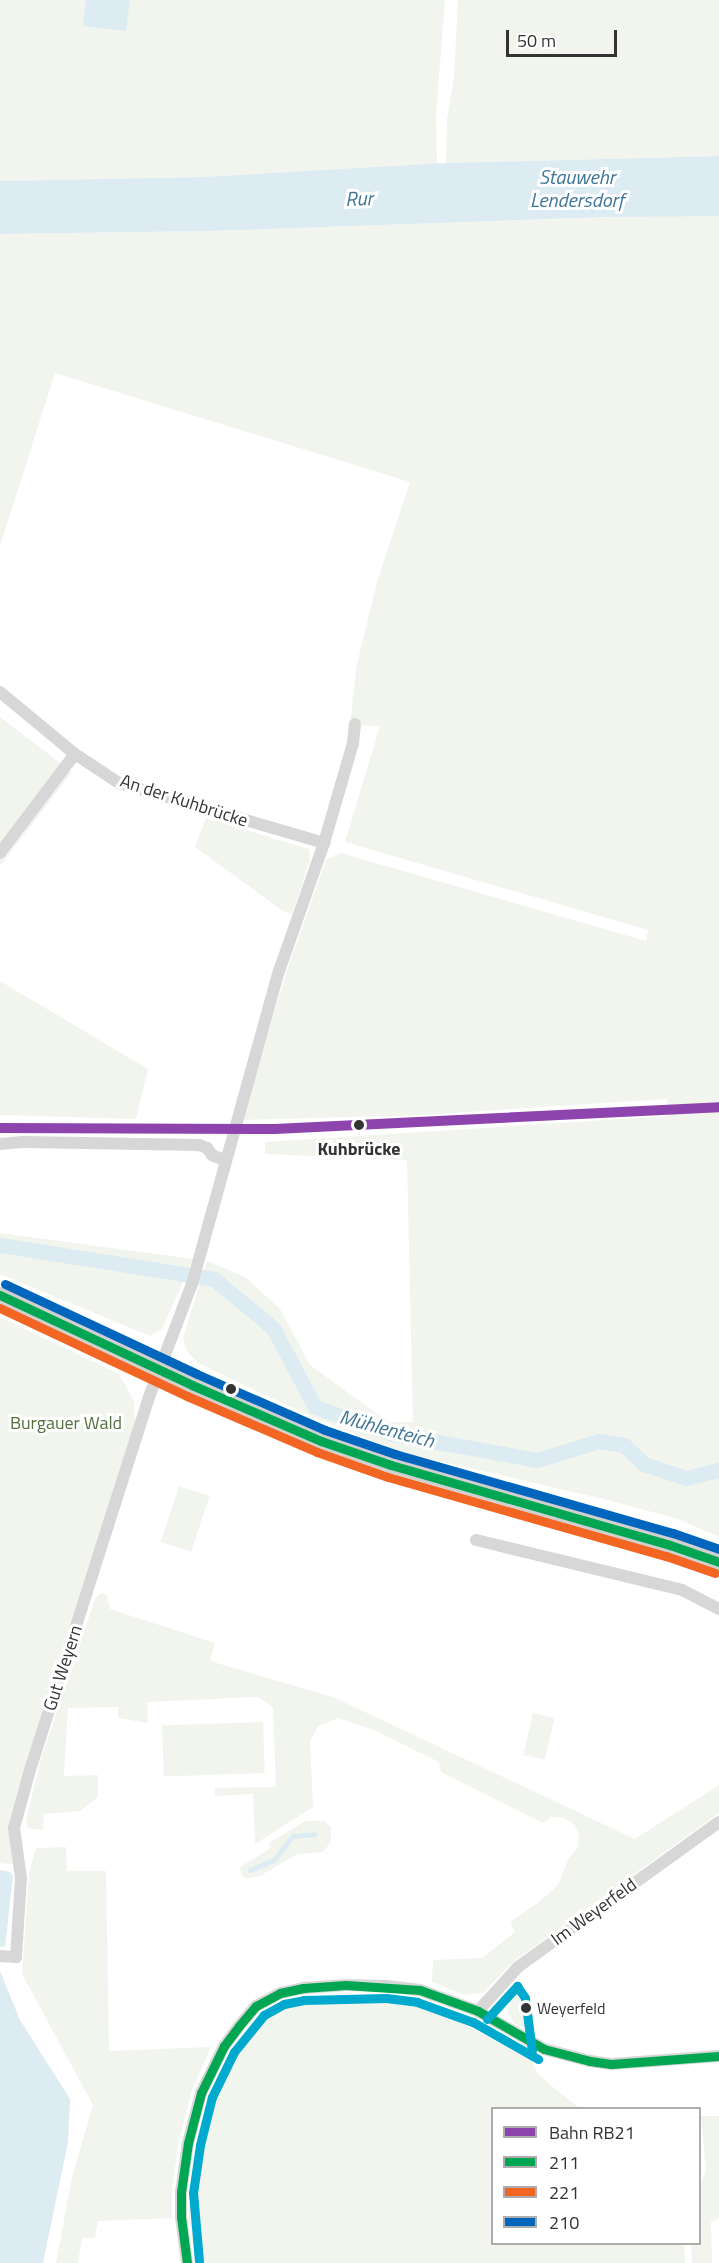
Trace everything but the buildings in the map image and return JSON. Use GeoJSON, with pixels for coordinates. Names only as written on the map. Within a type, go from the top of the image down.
{"type":"FeatureCollection","features":[{"type":"Feature","properties":{"kind":"main road"},"geometry":{"type":"LineString","coordinates":[[0,1295],[271,1420],[371,1458],[670,1545],[719,1562]]}},
{"type":"Feature","properties":{"kind":"street","name":"An der Kuhbrücke"},"geometry":{"type":"LineString","coordinates":[[0,692],[75,754],[119,783],[324,843]]}},
{"type":"Feature","properties":{"kind":"street"},"geometry":{"type":"LineString","coordinates":[[159,1369],[192,1284],[224,1160],[279,971],[324,843],[353,743],[356,724]]}},
{"type":"Feature","properties":{"kind":"street"},"geometry":{"type":"LineString","coordinates":[[0,853],[75,754]]}},
{"type":"Feature","properties":{"kind":"street"},"geometry":{"type":"LineString","coordinates":[[0,1144],[25,1142],[199,1146],[224,1160]]}},
{"type":"Feature","properties":{"kind":"street","name":"Gut Weyern"},"geometry":{"type":"LineString","coordinates":[[0,1956],[16,1957],[21,1878],[14,1828],[159,1369]]}},
{"type":"Feature","properties":{"kind":"street"},"geometry":{"type":"LineString","coordinates":[[476,1540],[682,1590],[719,1609]]}},
{"type":"Feature","properties":{"kind":"street","name":"Im Weyerfeld"},"geometry":{"type":"LineString","coordinates":[[478,2012],[519,1967],[719,1822]]}},
{"type":"Feature","properties":{"kind":"street"},"geometry":{"type":"LineString","coordinates":[[187,2263],[181,2217],[181,2192],[188,2143],[201,2093],[224,2046],[256,2006],[280,1993],[303,1988],[387,1986],[420,1990],[478,2012],[544,2049],[590,2061],[611,2064],[719,2056]]}},
{"type":"Feature","properties":{"kind":"green space"},"geometry":{"type":"Polygon","coordinates":[[[0,0],[445,0],[436,115],[437,164],[202,177],[0,181],[0,0]]]}},
{"type":"Feature","properties":{"kind":"green space"},"geometry":{"type":"Polygon","coordinates":[[[458,0],[719,0],[719,156],[446,163],[447,119],[454,77],[458,0]]]}},
{"type":"Feature","properties":{"kind":"green space"},"geometry":{"type":"Polygon","coordinates":[[[701,214],[719,216],[719,1537],[678,1519],[604,1499],[400,1452],[301,1412],[198,1363],[187,1351],[183,1338],[207,1261],[245,1277],[280,1309],[310,1365],[388,1422],[413,1422],[407,1160],[265,1154],[265,1142],[668,1116],[667,1099],[421,1115],[242,1120],[286,973],[326,860],[341,853],[646,941],[648,930],[345,842],[380,726],[350,725],[356,668],[378,579],[410,482],[55,373],[0,546],[0,234],[210,231],[701,214]]]}},
{"type":"Feature","properties":{"kind":"green space"},"geometry":{"type":"Polygon","coordinates":[[[0,717],[72,772],[0,866],[0,717]]]}},
{"type":"Feature","properties":{"kind":"green space"},"geometry":{"type":"Polygon","coordinates":[[[206,818],[309,849],[310,860],[292,914],[283,911],[195,847],[206,818]]]}},
{"type":"Feature","properties":{"kind":"green space"},"geometry":{"type":"Polygon","coordinates":[[[0,981],[148,1069],[136,1119],[0,1115],[0,981]]]}},
{"type":"Feature","properties":{"kind":"green space"},"geometry":{"type":"Polygon","coordinates":[[[0,1233],[193,1259],[162,1329],[150,1336],[0,1274],[0,1233]]]}},
{"type":"Feature","properties":{"kind":"green space","name":"Burgauer Wald"},"geometry":{"type":"Polygon","coordinates":[[[0,1317],[119,1374],[134,1401],[135,1428],[59,1656],[9,1822],[16,1865],[0,1863],[0,1317]]]}},
{"type":"Feature","properties":{"kind":"green space"},"geometry":{"type":"Polygon","coordinates":[[[179,1486],[209,1496],[191,1552],[161,1542],[179,1486]]]}},
{"type":"Feature","properties":{"kind":"green space"},"geometry":{"type":"Polygon","coordinates":[[[101,1593],[107,1595],[110,1609],[215,1643],[210,1661],[333,1697],[635,1839],[719,1785],[719,1813],[513,1962],[483,1993],[464,1995],[432,1982],[433,1960],[482,1958],[515,1932],[510,1922],[539,1902],[558,1885],[568,1860],[578,1847],[579,1833],[574,1824],[564,1818],[551,1817],[543,1823],[441,1772],[439,1762],[374,1730],[338,1718],[318,1726],[310,1742],[313,1807],[255,1844],[253,1794],[215,1796],[215,1788],[276,1787],[273,1707],[258,1697],[147,1702],[148,1723],[118,1718],[118,1707],[68,1708],[64,1776],[98,1775],[98,1797],[80,1811],[44,1814],[43,1830],[28,1828],[26,1821],[40,1762],[95,1599],[101,1593]]]}},
{"type":"Feature","properties":{"kind":"green space"},"geometry":{"type":"Polygon","coordinates":[[[533,1713],[554,1718],[545,1760],[523,1755],[533,1713]]]}},
{"type":"Feature","properties":{"kind":"green space"},"geometry":{"type":"Polygon","coordinates":[[[263,1722],[265,1773],[164,1776],[162,1726],[263,1722]]]}},
{"type":"Feature","properties":{"kind":"green space"},"geometry":{"type":"Polygon","coordinates":[[[305,1821],[324,1821],[331,1827],[331,1842],[323,1852],[297,1854],[260,1876],[246,1879],[241,1874],[240,1867],[271,1848],[269,1843],[305,1821]]]}},
{"type":"Feature","properties":{"kind":"green space"},"geometry":{"type":"Polygon","coordinates":[[[66,1847],[67,1871],[106,1871],[109,2051],[211,2047],[192,2090],[179,2140],[172,2190],[172,2218],[98,2221],[95,2238],[82,2238],[78,2263],[56,2263],[72,2177],[93,2105],[22,1974],[29,1873],[36,1848],[66,1847]]]}},
{"type":"Feature","properties":{"kind":"green space"},"geometry":{"type":"Polygon","coordinates":[[[519,1986],[532,2004],[534,2018],[532,2031],[514,2023],[508,2012],[512,1996],[519,1986]]]}},
{"type":"Feature","properties":{"kind":"green space"},"geometry":{"type":"Polygon","coordinates":[[[346,1996],[401,1998],[417,2002],[531,2060],[538,2074],[581,2107],[491,2107],[491,2245],[684,2245],[685,2263],[195,2263],[189,2215],[189,2194],[197,2145],[211,2097],[233,2050],[247,2030],[265,2015],[306,1999],[346,1996]]]}},
{"type":"Feature","properties":{"kind":"green space"},"geometry":{"type":"Polygon","coordinates":[[[701,2116],[719,2116],[719,2218],[711,2222],[712,2263],[692,2263],[691,2245],[701,2245],[701,2183],[706,2169],[701,2116]]]}},
{"type":"Feature","properties":{"kind":"water"},"geometry":{"type":"Polygon","coordinates":[[[86,0],[130,0],[126,31],[83,26],[86,0]]]}},
{"type":"Feature","properties":{"kind":"water","name":"Stauwehr Lendersdorf"},"geometry":{"type":"Polygon","coordinates":[[[719,156],[719,216],[608,217],[210,231],[0,234],[0,181],[202,177],[446,163],[719,156]]]}},
{"type":"Feature","properties":{"kind":"water"},"geometry":{"type":"Polygon","coordinates":[[[0,1870],[10,1872],[13,1876],[5,1947],[0,1946],[0,1870]]]}},
{"type":"Feature","properties":{"kind":"water"},"geometry":{"type":"Polygon","coordinates":[[[0,1971],[20,2020],[70,2099],[68,2142],[43,2263],[0,2263],[0,1971]]]}},
{"type":"Feature","properties":{"kind":"waterway","name":"Mühlenteich"},"geometry":{"type":"LineString","coordinates":[[0,1245],[214,1279],[273,1328],[315,1407],[393,1434],[537,1460],[599,1441],[624,1445],[644,1464],[686,1478],[719,1470]]}},
{"type":"Feature","properties":{"kind":"waterway"},"geometry":{"type":"LineString","coordinates":[[250,1870],[274,1860],[293,1836],[314,1834]]}},
{"type":"Feature","properties":{"kind":"rail line","name":"RB21"},"geometry":{"type":"LineString","coordinates":[[0,1128],[275,1129],[719,1107]]}},
{"type":"Feature","properties":{"kind":"transit line","name":"210"},"geometry":{"type":"LineString","coordinates":[[5,1284],[197,1374],[325,1430],[395,1454],[673,1533],[719,1549]]}},
{"type":"Feature","properties":{"kind":"transit line","name":"211"},"geometry":{"type":"LineString","coordinates":[[0,1295],[192,1385],[321,1441],[391,1465],[670,1545],[719,1562]]}},
{"type":"Feature","properties":{"kind":"transit line","name":"221"},"geometry":{"type":"LineString","coordinates":[[0,1308],[187,1396],[317,1452],[388,1477],[666,1556],[715,1573]]}},
{"type":"Feature","properties":{"kind":"transit line","name":"211"},"geometry":{"type":"LineString","coordinates":[[187,2263],[181,2217],[181,2192],[188,2143],[201,2093],[224,2046],[239,2026],[256,2006],[280,1993],[303,1988],[346,1985],[420,1990],[478,2011],[544,2049],[590,2061],[611,2064],[719,2056]]}},
{"type":"Feature","properties":{"kind":"transit line"},"geometry":{"type":"LineString","coordinates":[[487,2019],[517,1986],[525,1998],[532,2051]]}},
{"type":"Feature","properties":{"kind":"transit line"},"geometry":{"type":"LineString","coordinates":[[199,2261],[193,2193],[200,2145],[212,2097],[234,2052],[264,2015],[284,2004],[304,2000],[386,1998],[417,2002],[473,2022],[538,2059]]}},
{"type":"Feature","properties":{"kind":"place","name":"Kuhbrücke"},"geometry":{"type":"Point","coordinates":[359,1125]}},
{"type":"Feature","properties":{"kind":"place","name":"Weyerfeld"},"geometry":{"type":"Point","coordinates":[526,2008]}},
{"type":"Feature","properties":{"kind":"water label","name":"Rur"},"geometry":{"type":"Point","coordinates":[359,198]}}]}
